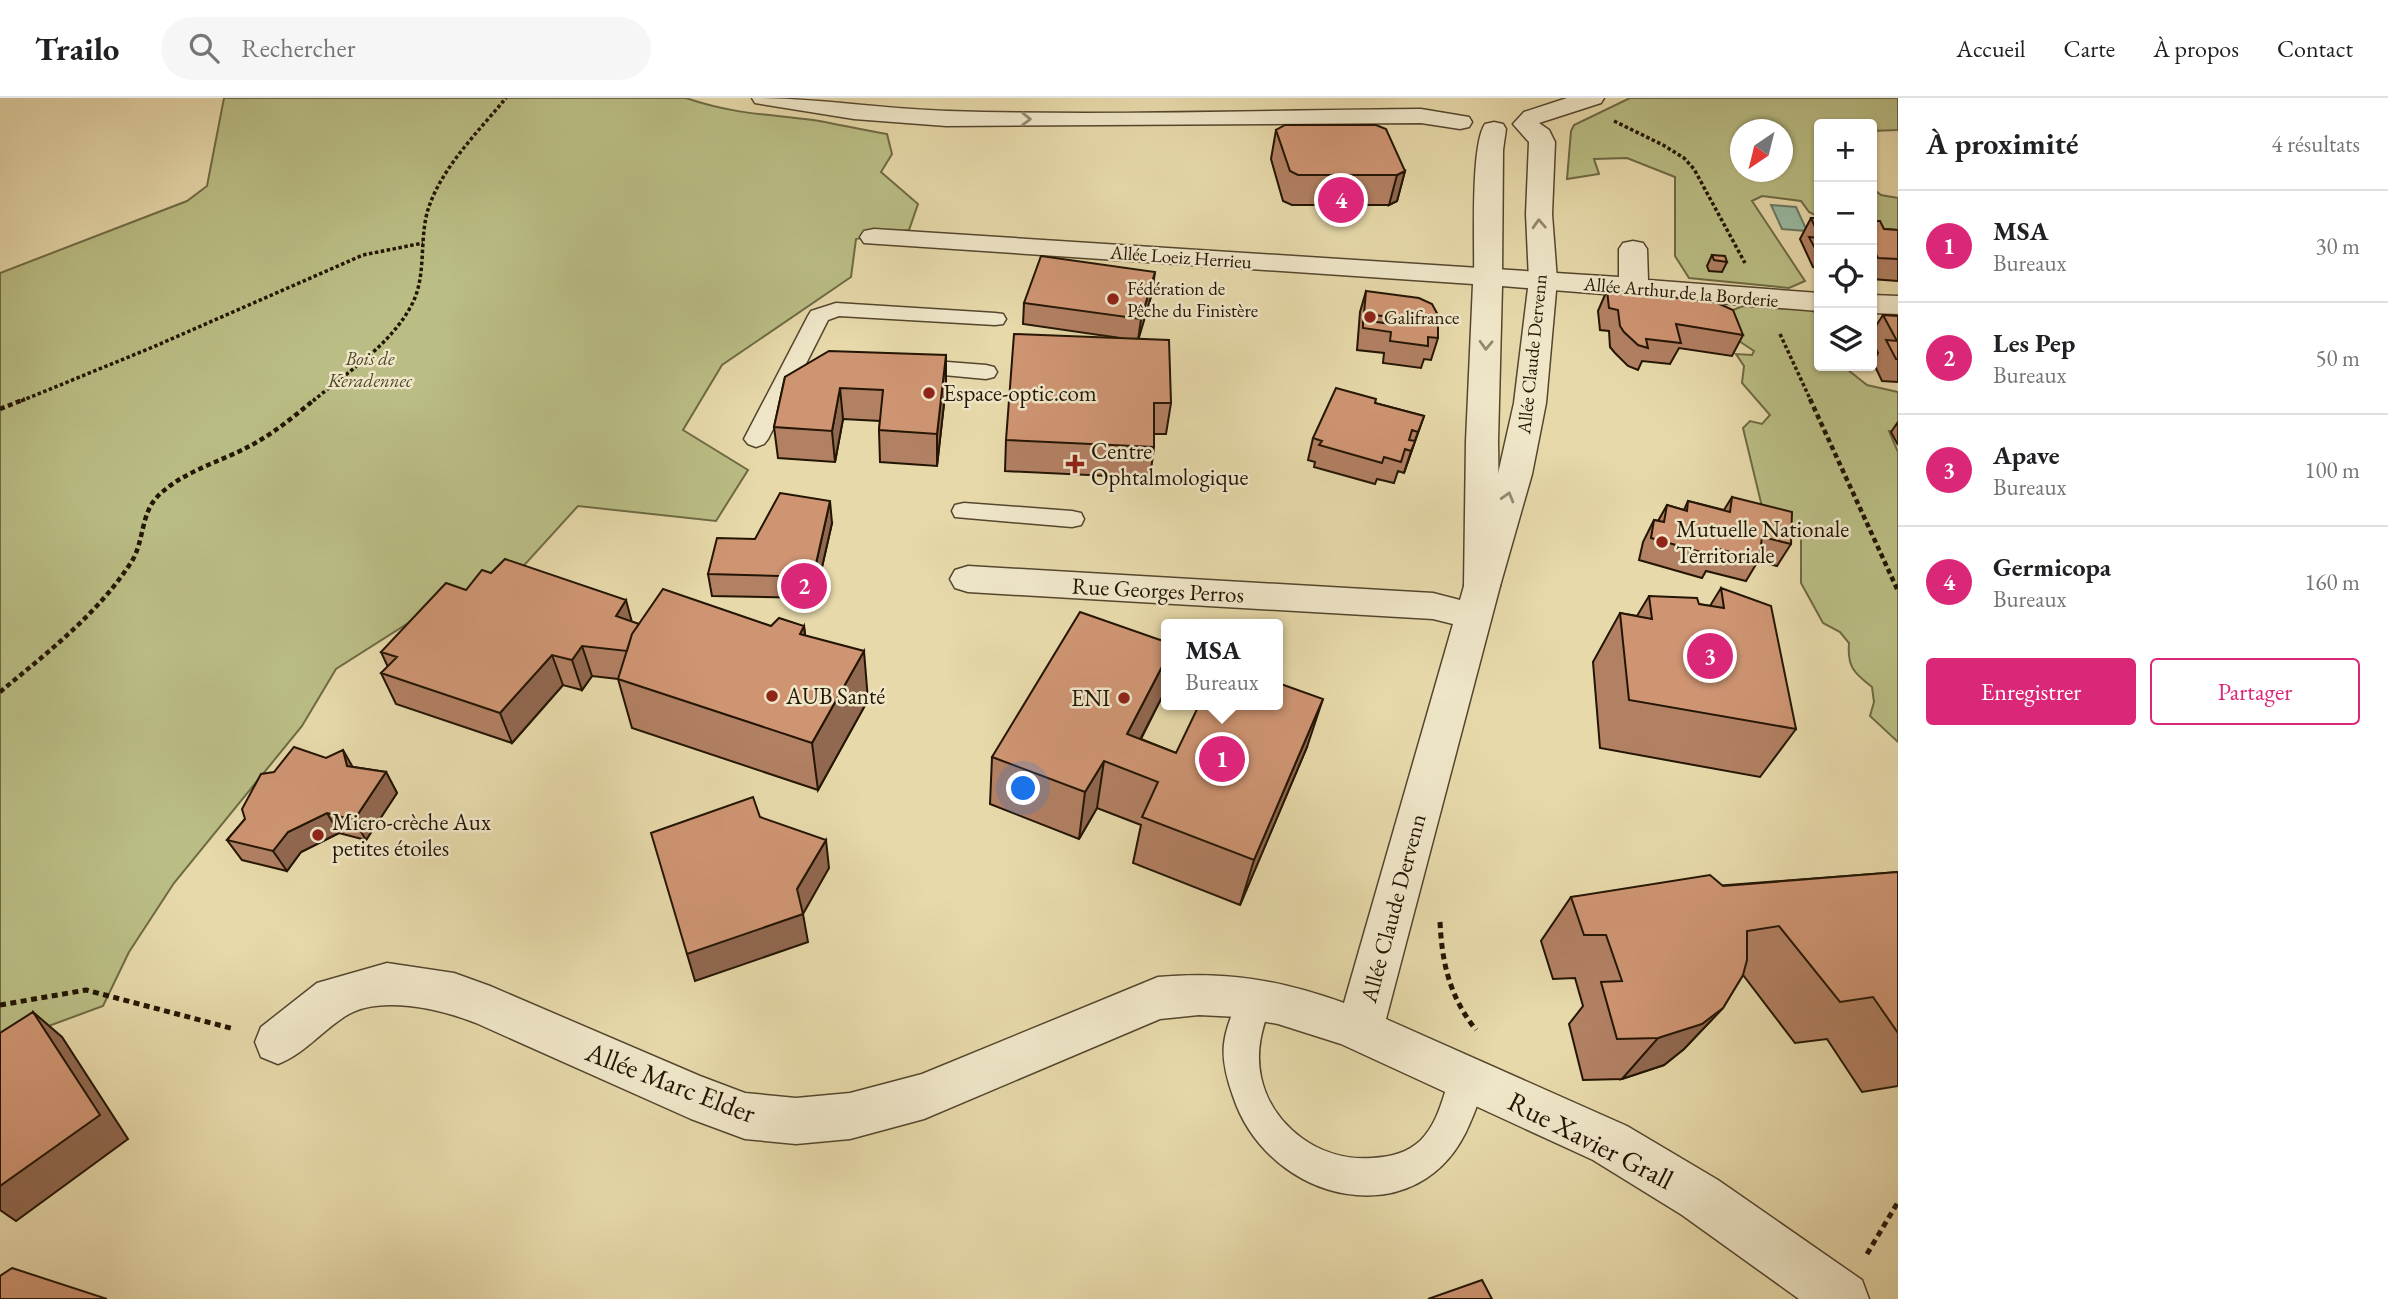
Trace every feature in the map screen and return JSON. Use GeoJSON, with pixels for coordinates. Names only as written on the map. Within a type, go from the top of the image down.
{"type":"FeatureCollection","features":[{"type":"Feature","properties":{"kind":"street"},"geometry":{"type":"LineString","coordinates":[[764,98],[833,111],[905,117],[1043,120],[1421,116],[1494,129],[1527,113],[1592,98]]}},
{"type":"Feature","properties":{"kind":"street"},"geometry":{"type":"LineString","coordinates":[[854,98],[922,101],[1040,98]]}},
{"type":"Feature","properties":{"kind":"street"},"geometry":{"type":"LineString","coordinates":[[1136,98],[1214,105],[1358,103],[1433,98]]}},
{"type":"Feature","properties":{"kind":"street"},"geometry":{"type":"LineString","coordinates":[[1439,98],[1440,108],[1460,121]]}},
{"type":"Feature","properties":{"kind":"street","name":"Allée Claude Dervenn"},"geometry":{"type":"LineString","coordinates":[[1360,1029],[1524,438],[1543,280],[1539,214],[1542,142],[1527,113]]}},
{"type":"Feature","properties":{"kind":"street","name":"Allée Claude Dervenn"},"geometry":{"type":"LineString","coordinates":[[1477,601],[1490,150],[1494,129]]}},
{"type":"Feature","properties":{"kind":"street","name":"Allée Loeiz Herrieu"},"geometry":{"type":"LineString","coordinates":[[874,236],[1543,280]]}},
{"type":"Feature","properties":{"kind":"street"},"geometry":{"type":"LineString","coordinates":[[1633,250],[1634,288]]}},
{"type":"Feature","properties":{"kind":"street","name":"Allée Arthur de la Borderie"},"geometry":{"type":"LineString","coordinates":[[1543,280],[1814,302]]}},
{"type":"Feature","properties":{"kind":"street"},"geometry":{"type":"LineString","coordinates":[[1877,304],[1898,305]]}},
{"type":"Feature","properties":{"kind":"street","name":"Rue Georges Perros"},"geometry":{"type":"LineString","coordinates":[[968,579],[1433,606],[1477,601]]}},
{"type":"Feature","properties":{"kind":"street","name":"Allée Marc Elder"},"geometry":{"type":"LineString","coordinates":[[278,1042],[333,998],[387,983],[454,994],[490,1007],[679,1091],[745,1116],[796,1121],[850,1116],[924,1096],[1158,999],[1191,993],[1217,993],[1255,999],[1360,1029]]}},
{"type":"Feature","properties":{"kind":"street","name":"Rue Xavier Grall"},"geometry":{"type":"LineString","coordinates":[[1360,1029],[1474,1057],[1607,1141],[1677,1181],[1774,1247],[1852,1281]]}},
{"type":"Feature","properties":{"kind":"lane"},"geometry":{"type":"LineString","coordinates":[[756,439],[819,316],[836,309],[995,319]]}},
{"type":"Feature","properties":{"kind":"lane"},"geometry":{"type":"LineString","coordinates":[[797,356],[824,358]]}},
{"type":"Feature","properties":{"kind":"lane"},"geometry":{"type":"LineString","coordinates":[[892,364],[986,372]]}},
{"type":"Feature","properties":{"kind":"lane"},"geometry":{"type":"LineString","coordinates":[[964,511],[1072,519]]}},
{"type":"Feature","properties":{"kind":"lane"},"geometry":{"type":"LineString","coordinates":[[1255,999],[1244,1028],[1241,1050],[1252,1104],[1281,1144],[1301,1161],[1340,1177],[1366,1179],[1396,1173],[1417,1164],[1436,1150],[1459,1111],[1474,1057]]}},
{"type":"Feature","properties":{"kind":"path"},"geometry":{"type":"LineString","coordinates":[[0,692],[51,649],[121,575],[135,555],[146,513],[159,494],[254,443],[298,413],[379,348],[400,325],[419,294],[429,209],[451,170],[506,98]]}},
{"type":"Feature","properties":{"kind":"path"},"geometry":{"type":"LineString","coordinates":[[0,409],[153,347],[363,255],[423,243]]}},
{"type":"Feature","properties":{"kind":"path"},"geometry":{"type":"LineString","coordinates":[[1439,916],[1448,988],[1462,1013],[1474,1057]]}},
{"type":"Feature","properties":{"kind":"path"},"geometry":{"type":"LineString","coordinates":[[0,1004],[86,990],[278,1042]]}},
{"type":"Feature","properties":{"kind":"path"},"geometry":{"type":"LineString","coordinates":[[1852,1281],[1898,1202]]}},
{"type":"Feature","properties":{"kind":"green space","name":"Bois de Keradennec"},"geometry":{"type":"Polygon","coordinates":[[[224,98],[686,98],[734,110],[813,120],[887,134],[892,154],[881,172],[918,204],[909,230],[856,239],[851,277],[722,365],[683,430],[748,470],[716,521],[578,506],[518,572],[418,617],[336,669],[302,726],[174,883],[129,952],[103,1006],[24,1035],[0,1057],[0,273],[187,201],[207,186],[224,98]]]}},
{"type":"Feature","properties":{"kind":"green space"},"geometry":{"type":"Polygon","coordinates":[[[1630,98],[1898,98],[1898,130],[1877,131],[1877,119],[1814,119],[1814,214],[1801,201],[1762,196],[1752,201],[1805,281],[1789,288],[1689,278],[1675,256],[1675,177],[1627,158],[1594,159],[1599,174],[1567,179],[1571,131],[1574,125],[1630,98]]]}},
{"type":"Feature","properties":{"kind":"green space"},"geometry":{"type":"Polygon","coordinates":[[[1877,192],[1898,198],[1898,254],[1877,244],[1877,192]]]}},
{"type":"Feature","properties":{"kind":"green space"},"geometry":{"type":"Polygon","coordinates":[[[1743,306],[1811,310],[1814,312],[1814,371],[1849,371],[1867,385],[1898,392],[1898,431],[1889,431],[1898,452],[1898,742],[1870,716],[1874,702],[1872,687],[1853,669],[1849,658],[1849,643],[1840,632],[1823,623],[1801,583],[1801,538],[1764,515],[1743,428],[1750,421],[1762,424],[1770,415],[1742,383],[1744,366],[1736,354],[1752,355],[1754,351],[1733,337],[1728,312],[1743,306]]]}},
{"type":"Feature","properties":{"kind":"shaded area"},"geometry":{"type":"Polygon","coordinates":[[[1771,205],[1796,207],[1807,231],[1782,229],[1771,205]]]}},
{"type":"Feature","properties":{"kind":"building"},"geometry":{"type":"Polygon","coordinates":[[[1285,125],[1376,125],[1386,129],[1405,171],[1397,175],[1298,175],[1290,171],[1276,130],[1285,125]]]}},
{"type":"Feature","properties":{"kind":"building"},"geometry":{"type":"Polygon","coordinates":[[[1877,221],[1880,221],[1884,229],[1898,230],[1898,259],[1878,258],[1877,221]]]}},
{"type":"Feature","properties":{"kind":"building"},"geometry":{"type":"Polygon","coordinates":[[[1712,255],[1725,256],[1727,262],[1714,260],[1712,255]]]}},
{"type":"Feature","properties":{"kind":"building"},"geometry":{"type":"Polygon","coordinates":[[[1041,256],[1155,272],[1141,319],[1024,303],[1041,256]]]}},
{"type":"Feature","properties":{"kind":"building"},"geometry":{"type":"Polygon","coordinates":[[[1607,290],[1715,302],[1733,310],[1743,335],[1676,324],[1681,343],[1646,339],[1648,348],[1638,345],[1620,326],[1618,310],[1609,308],[1607,290]]]}},
{"type":"Feature","properties":{"kind":"building"},"geometry":{"type":"Polygon","coordinates":[[[1366,291],[1419,298],[1432,304],[1438,315],[1438,338],[1428,337],[1428,346],[1390,341],[1391,332],[1363,328],[1363,320],[1391,324],[1392,317],[1364,314],[1366,291]]]}},
{"type":"Feature","properties":{"kind":"building"},"geometry":{"type":"Polygon","coordinates":[[[1883,315],[1898,316],[1898,359],[1886,340],[1897,341],[1883,315]]]}},
{"type":"Feature","properties":{"kind":"building"},"geometry":{"type":"Polygon","coordinates":[[[1014,334],[1169,340],[1171,403],[1154,403],[1154,447],[1006,440],[1014,334]]]}},
{"type":"Feature","properties":{"kind":"building"},"geometry":{"type":"Polygon","coordinates":[[[829,351],[946,355],[937,434],[879,430],[883,390],[840,388],[832,431],[774,427],[785,377],[829,351]]]}},
{"type":"Feature","properties":{"kind":"building"},"geometry":{"type":"Polygon","coordinates":[[[1336,388],[1376,399],[1375,403],[1424,416],[1418,432],[1412,430],[1409,440],[1415,441],[1411,451],[1405,449],[1401,462],[1384,457],[1382,463],[1319,445],[1322,441],[1313,438],[1336,388]]]}},
{"type":"Feature","properties":{"kind":"building"},"geometry":{"type":"Polygon","coordinates":[[[780,493],[830,501],[813,577],[708,574],[717,538],[755,539],[780,493]]]}},
{"type":"Feature","properties":{"kind":"building"},"geometry":{"type":"Polygon","coordinates":[[[1732,497],[1792,512],[1791,544],[1762,537],[1759,560],[1716,548],[1715,556],[1651,538],[1654,520],[1664,522],[1667,505],[1687,511],[1688,501],[1730,512],[1732,497]]]}},
{"type":"Feature","properties":{"kind":"building"},"geometry":{"type":"Polygon","coordinates":[[[505,559],[626,600],[616,616],[639,624],[632,634],[627,651],[582,646],[572,660],[552,655],[500,713],[381,673],[397,657],[381,652],[446,583],[466,590],[482,570],[491,573],[505,559]]]}},
{"type":"Feature","properties":{"kind":"building"},"geometry":{"type":"Polygon","coordinates":[[[1721,588],[1771,606],[1796,729],[1629,700],[1620,613],[1652,619],[1649,596],[1697,598],[1699,604],[1724,608],[1721,588]]]}},
{"type":"Feature","properties":{"kind":"building"},"geometry":{"type":"Polygon","coordinates":[[[663,589],[771,626],[779,618],[804,626],[800,634],[864,651],[812,743],[618,679],[632,634],[663,589]]]}},
{"type":"Feature","properties":{"kind":"building"},"geometry":{"type":"Polygon","coordinates":[[[1080,612],[1161,640],[1161,669],[1127,734],[1176,753],[1197,710],[1283,710],[1283,685],[1323,699],[1254,860],[1142,817],[1158,782],[1104,761],[1085,792],[992,757],[1080,612]]]}},
{"type":"Feature","properties":{"kind":"building"},"geometry":{"type":"Polygon","coordinates":[[[294,747],[326,758],[343,750],[347,766],[386,772],[354,820],[327,813],[288,832],[273,851],[227,840],[245,819],[242,809],[261,774],[274,772],[294,747]]]}},
{"type":"Feature","properties":{"kind":"building"},"geometry":{"type":"Polygon","coordinates":[[[753,797],[760,817],[826,840],[797,889],[803,914],[687,954],[651,833],[753,797]]]}},
{"type":"Feature","properties":{"kind":"building"},"geometry":{"type":"Polygon","coordinates":[[[1898,872],[1898,1033],[1873,997],[1840,1002],[1779,926],[1747,931],[1747,960],[1743,975],[1723,1008],[1702,1024],[1658,1038],[1617,1039],[1601,982],[1622,981],[1606,935],[1584,935],[1571,897],[1710,875],[1723,886],[1898,872]]]}},
{"type":"Feature","properties":{"kind":"building"},"geometry":{"type":"Polygon","coordinates":[[[33,1012],[100,1115],[0,1186],[0,1033],[33,1012]]]}},
{"type":"Feature","properties":{"kind":"building"},"geometry":{"type":"Polygon","coordinates":[[[12,1268],[107,1299],[0,1299],[0,1276],[12,1268]]]}},
{"type":"Feature","properties":{"kind":"building"},"geometry":{"type":"Polygon","coordinates":[[[1482,1280],[1492,1299],[1428,1299],[1482,1280]]]}},
{"type":"Feature","properties":{"kind":"place","name":"Germicopa"},"geometry":{"type":"Point","coordinates":[1341,200]}},
{"type":"Feature","properties":{"kind":"place","name":"Fédération de Pêche du Finistère"},"geometry":{"type":"Point","coordinates":[1113,299]}},
{"type":"Feature","properties":{"kind":"place","name":"Galifrance"},"geometry":{"type":"Point","coordinates":[1370,317]}},
{"type":"Feature","properties":{"kind":"place","name":"Espace-optic.com"},"geometry":{"type":"Point","coordinates":[929,393]}},
{"type":"Feature","properties":{"kind":"place","name":"Centre Ophtalmologique"},"geometry":{"type":"Point","coordinates":[1075,464]}},
{"type":"Feature","properties":{"kind":"place","name":"Mutuelle Nationale Territoriale"},"geometry":{"type":"Point","coordinates":[1662,542]}},
{"type":"Feature","properties":{"kind":"place","name":"Les Pep"},"geometry":{"type":"Point","coordinates":[804,586]}},
{"type":"Feature","properties":{"kind":"place","name":"Apave"},"geometry":{"type":"Point","coordinates":[1710,656]}},
{"type":"Feature","properties":{"kind":"place","name":"AUB Santé"},"geometry":{"type":"Point","coordinates":[772,696]}},
{"type":"Feature","properties":{"kind":"place","name":"ENI"},"geometry":{"type":"Point","coordinates":[1124,698]}},
{"type":"Feature","properties":{"kind":"place","name":"MSA"},"geometry":{"type":"Point","coordinates":[1222,759]}},
{"type":"Feature","properties":{"kind":"place","name":"Micro-crèche Aux petites étoiles"},"geometry":{"type":"Point","coordinates":[318,835]}}]}
